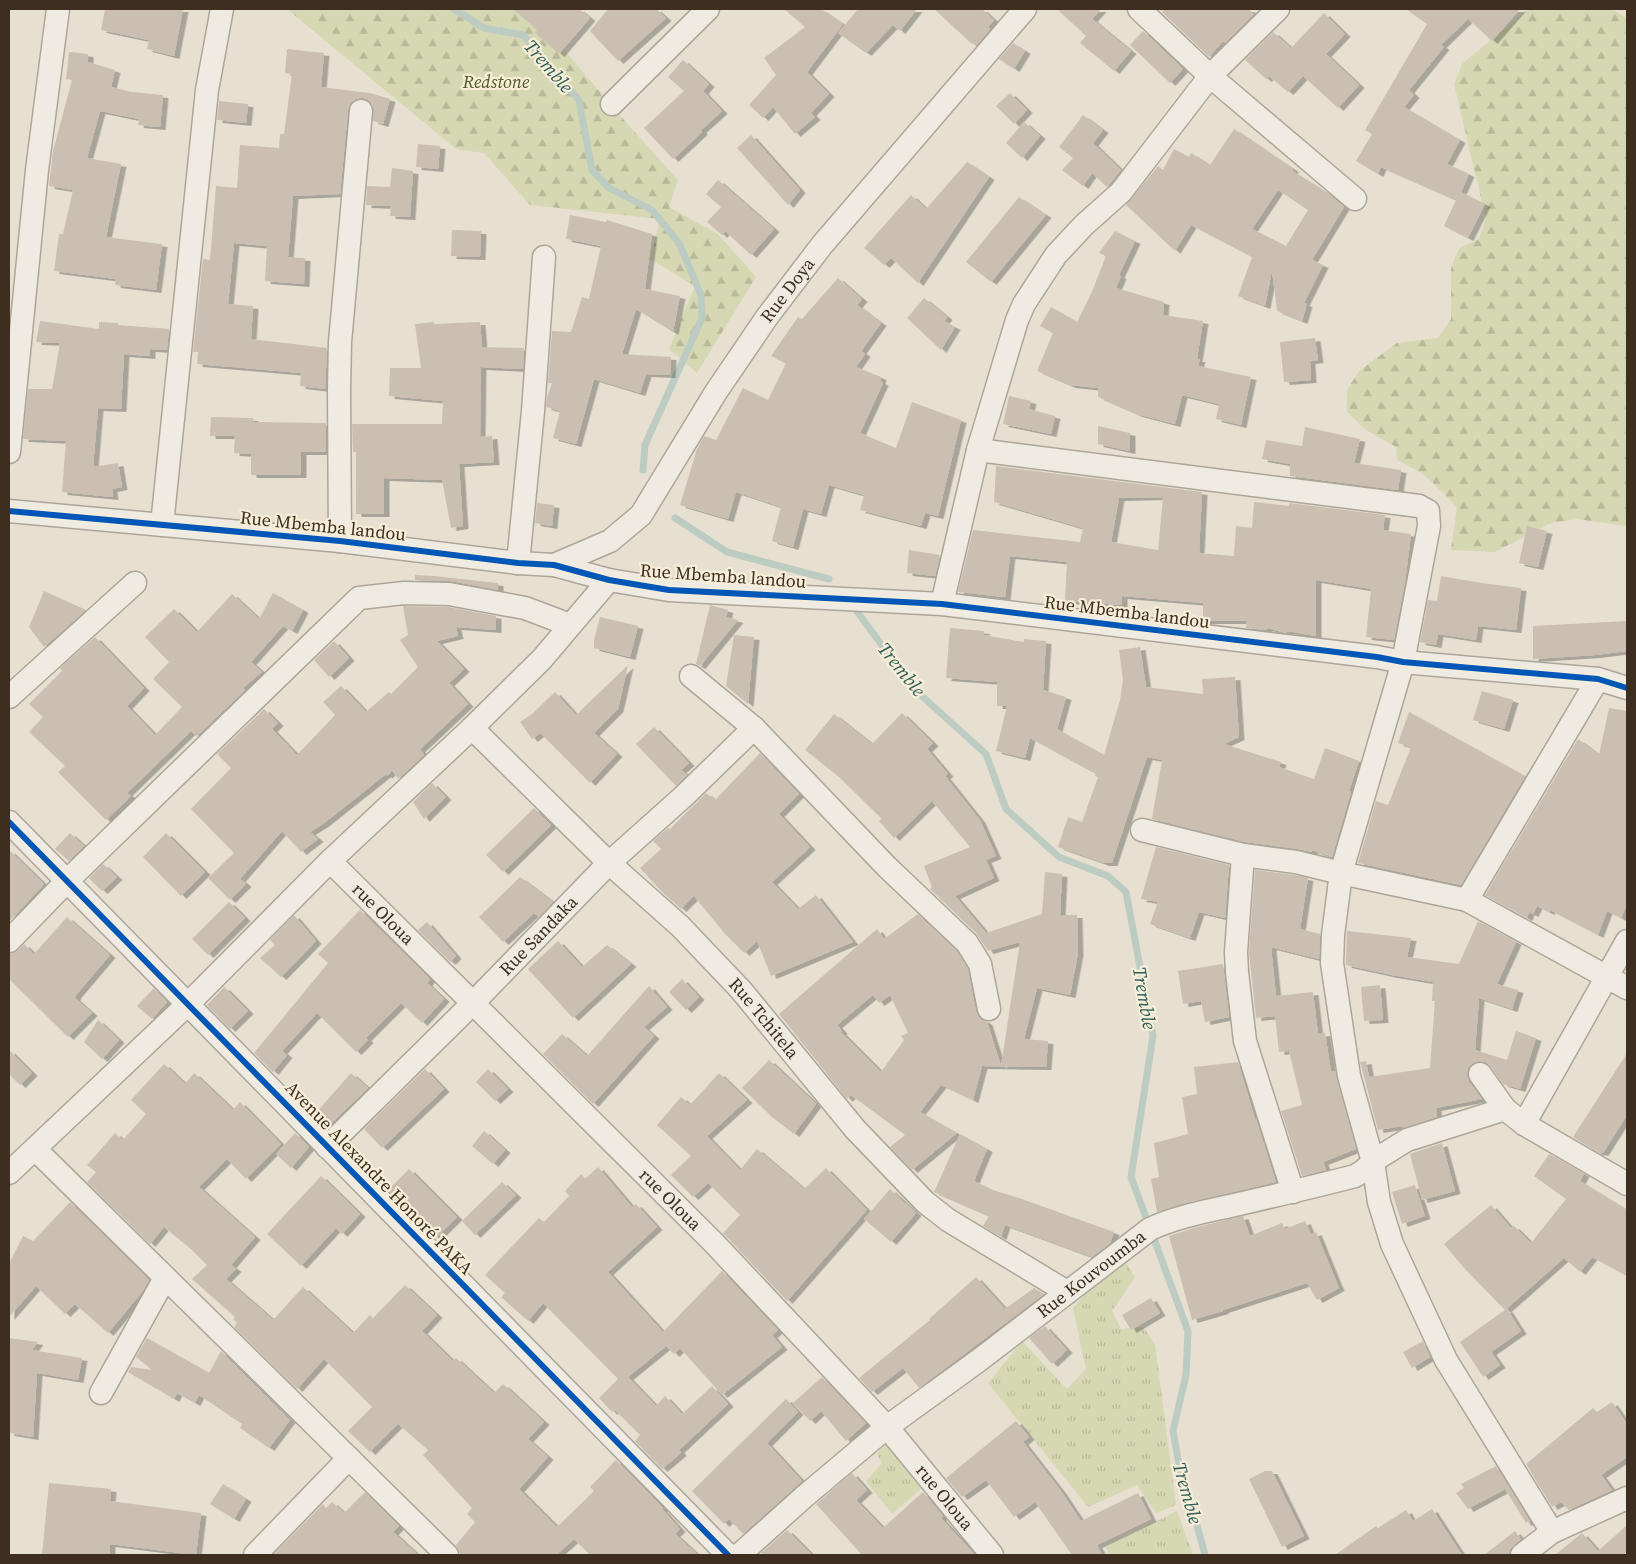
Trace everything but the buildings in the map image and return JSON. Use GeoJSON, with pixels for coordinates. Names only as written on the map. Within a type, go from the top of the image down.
{"type":"FeatureCollection","features":[{"type":"Feature","properties":{"kind":"street"},"geometry":{"type":"LineString","coordinates":[[9,452],[37,170],[58,9]]}},
{"type":"Feature","properties":{"kind":"street"},"geometry":{"type":"LineString","coordinates":[[162,525],[207,90],[222,9]]}},
{"type":"Feature","properties":{"kind":"street"},"geometry":{"type":"LineString","coordinates":[[612,104],[708,9]]}},
{"type":"Feature","properties":{"kind":"street","name":"Rue Doya"},"geometry":{"type":"LineString","coordinates":[[554,564],[610,541],[640,515],[716,392],[767,317],[822,244],[1025,9]]}},
{"type":"Feature","properties":{"kind":"street"},"geometry":{"type":"LineString","coordinates":[[1139,9],[1210,76],[1355,199]]}},
{"type":"Feature","properties":{"kind":"street"},"geometry":{"type":"LineString","coordinates":[[942,604],[978,450],[1017,320],[1024,304],[1056,255],[1084,225],[1121,192],[1210,76],[1278,9]]}},
{"type":"Feature","properties":{"kind":"street"},"geometry":{"type":"LineString","coordinates":[[340,541],[340,342],[360,111]]}},
{"type":"Feature","properties":{"kind":"street"},"geometry":{"type":"LineString","coordinates":[[518,563],[534,411],[544,257]]}},
{"type":"Feature","properties":{"kind":"street"},"geometry":{"type":"LineString","coordinates":[[978,450],[1419,506],[1428,511],[1429,526],[1403,662],[1341,873],[1333,936],[1332,964],[1349,1076],[1372,1162],[1379,1202],[1392,1244],[1446,1360],[1552,1532]]}},
{"type":"Feature","properties":{"kind":"street","name":"Rue Mbemba landou"},"geometry":{"type":"LineString","coordinates":[[9,511],[340,541],[518,563],[554,564],[609,580],[669,590],[942,604],[1377,657],[1403,662],[1598,678],[1627,688]]}},
{"type":"Feature","properties":{"kind":"street"},"geometry":{"type":"LineString","coordinates":[[9,1173],[188,1004],[330,861],[472,728],[542,659],[609,580]]}},
{"type":"Feature","properties":{"kind":"street"},"geometry":{"type":"LineString","coordinates":[[9,697],[135,583]]}},
{"type":"Feature","properties":{"kind":"street"},"geometry":{"type":"LineString","coordinates":[[9,941],[67,881],[359,598],[404,593],[449,594],[525,608],[570,625]]}},
{"type":"Feature","properties":{"kind":"street"},"geometry":{"type":"LineString","coordinates":[[691,676],[754,728],[887,867],[967,943],[980,964],[989,1008]]}},
{"type":"Feature","properties":{"kind":"street"},"geometry":{"type":"LineString","coordinates":[[1467,900],[1598,678]]}},
{"type":"Feature","properties":{"kind":"street","name":"Rue Tchitela"},"geometry":{"type":"LineString","coordinates":[[472,728],[609,863],[680,926],[734,983],[855,1129],[925,1202],[948,1220],[1067,1292]]}},
{"type":"Feature","properties":{"kind":"street","name":"Rue Sandaka"},"geometry":{"type":"LineString","coordinates":[[327,1147],[473,1003],[609,863],[684,796],[754,728]]}},
{"type":"Feature","properties":{"kind":"street","name":"Avenue Alexandre Honoré PAKA"},"geometry":{"type":"LineString","coordinates":[[9,822],[728,1555]]}},
{"type":"Feature","properties":{"kind":"street"},"geometry":{"type":"LineString","coordinates":[[1142,830],[1242,855],[1296,862],[1467,900],[1627,988]]}},
{"type":"Feature","properties":{"kind":"street"},"geometry":{"type":"LineString","coordinates":[[1242,855],[1236,962],[1245,1041],[1293,1192]]}},
{"type":"Feature","properties":{"kind":"street","name":"rue Oloua"},"geometry":{"type":"LineString","coordinates":[[330,861],[714,1243],[887,1427],[992,1555]]}},
{"type":"Feature","properties":{"kind":"street"},"geometry":{"type":"LineString","coordinates":[[1524,1124],[1627,941]]}},
{"type":"Feature","properties":{"kind":"street"},"geometry":{"type":"LineString","coordinates":[[1480,1074],[1505,1109],[1524,1124],[1627,1184]]}},
{"type":"Feature","properties":{"kind":"street","name":"Rue Kouvoumba"},"geometry":{"type":"LineString","coordinates":[[739,1555],[887,1427],[978,1361],[1150,1229],[1164,1222],[1355,1176],[1372,1162],[1407,1140],[1505,1109]]}},
{"type":"Feature","properties":{"kind":"street"},"geometry":{"type":"LineString","coordinates":[[35,1149],[447,1555]]}},
{"type":"Feature","properties":{"kind":"street"},"geometry":{"type":"LineString","coordinates":[[101,1392],[164,1278]]}},
{"type":"Feature","properties":{"kind":"street"},"geometry":{"type":"LineString","coordinates":[[256,1555],[349,1458]]}},
{"type":"Feature","properties":{"kind":"street"},"geometry":{"type":"LineString","coordinates":[[1522,1555],[1552,1532],[1627,1498]]}},
{"type":"Feature","properties":{"kind":"green space","name":"Redstone"},"geometry":{"type":"Polygon","coordinates":[[[287,9],[529,9],[678,180],[669,207],[718,234],[756,277],[697,373],[669,349],[695,286],[650,259],[660,219],[530,205],[484,153],[456,149],[287,9]]]}},
{"type":"Feature","properties":{"kind":"green space"},"geometry":{"type":"Polygon","coordinates":[[[1528,9],[1611,9],[1627,18],[1627,526],[1577,519],[1551,523],[1495,552],[1451,550],[1457,507],[1420,472],[1397,460],[1396,447],[1366,430],[1347,412],[1347,390],[1359,371],[1397,343],[1438,338],[1451,319],[1451,268],[1459,248],[1479,239],[1486,219],[1454,84],[1462,64],[1528,9]]]}},
{"type":"Feature","properties":{"kind":"green space"},"geometry":{"type":"Polygon","coordinates":[[[1124,1259],[1135,1277],[1112,1311],[1121,1329],[1143,1327],[1155,1344],[1176,1505],[1156,1513],[1137,1485],[1088,1507],[988,1383],[1022,1341],[1067,1389],[1086,1369],[1073,1308],[1106,1271],[1124,1259]]]}},
{"type":"Feature","properties":{"kind":"green space"},"geometry":{"type":"Polygon","coordinates":[[[889,1441],[922,1488],[892,1514],[866,1481],[882,1463],[877,1454],[889,1441]]]}},
{"type":"Feature","properties":{"kind":"green space"},"geometry":{"type":"Polygon","coordinates":[[[1177,1511],[1193,1555],[1110,1555],[1105,1547],[1177,1511]]]}},
{"type":"Feature","properties":{"kind":"waterway","name":"Tremble"},"geometry":{"type":"LineString","coordinates":[[454,9],[484,28],[523,35],[579,100],[592,170],[609,188],[652,210],[679,243],[701,295],[702,318],[645,445],[643,470]]}},
{"type":"Feature","properties":{"kind":"waterway","name":"Tremble"},"geometry":{"type":"LineString","coordinates":[[675,518],[727,552],[829,579]]}},
{"type":"Feature","properties":{"kind":"waterway","name":"Tremble"},"geometry":{"type":"LineString","coordinates":[[853,606],[914,689],[986,754],[1006,809],[1059,857],[1108,876],[1126,892],[1153,1036],[1131,1177],[1188,1331],[1186,1375],[1173,1431],[1183,1487],[1190,1499],[1205,1555]]}},
{"type":"Feature","properties":{"kind":"cycle path"},"geometry":{"type":"LineString","coordinates":[[9,511],[340,541],[518,563],[554,565],[609,580],[669,590],[942,604],[1377,657],[1403,662],[1598,679],[1627,688]]}},
{"type":"Feature","properties":{"kind":"cycle path"},"geometry":{"type":"LineString","coordinates":[[9,822],[728,1555]]}}]}
